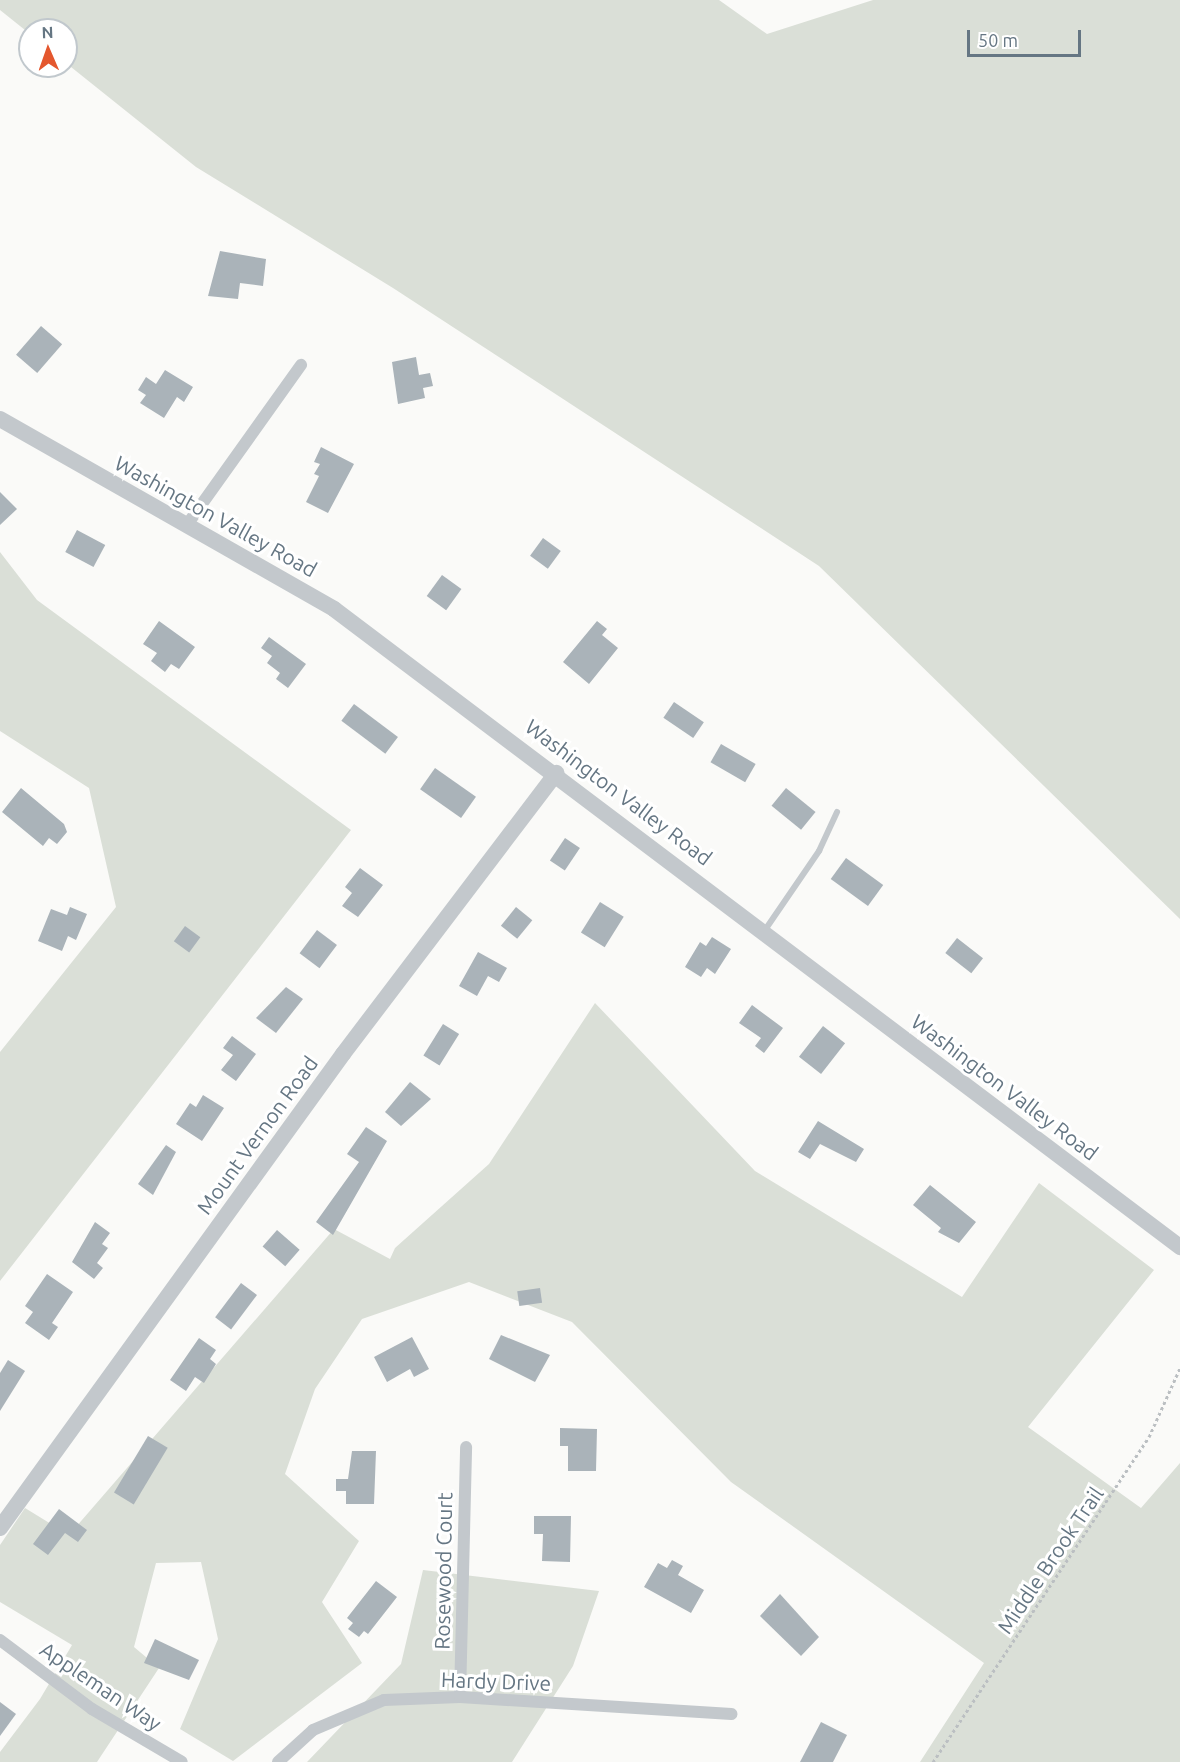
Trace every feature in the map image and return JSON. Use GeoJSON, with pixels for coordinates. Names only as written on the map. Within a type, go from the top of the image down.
{"type":"FeatureCollection","features":[{"type":"Feature","properties":{"kind":"street"},"geometry":{"type":"LineString","coordinates":[[189,522],[301,365]]}},
{"type":"Feature","properties":{"kind":"street","name":"Washington Valley Road"},"geometry":{"type":"LineString","coordinates":[[0,419],[44,448],[189,522],[334,609],[765,930],[1180,1247]]}},
{"type":"Feature","properties":{"kind":"street","name":"Mount Vernon Road"},"geometry":{"type":"LineString","coordinates":[[0,1527],[343,1054],[556,773]]}},
{"type":"Feature","properties":{"kind":"street","name":"Rosewood Court"},"geometry":{"type":"LineString","coordinates":[[460,1697],[466,1447]]}},
{"type":"Feature","properties":{"kind":"street","name":"Appleman Way"},"geometry":{"type":"LineString","coordinates":[[0,1640],[92,1709],[182,1762]]}},
{"type":"Feature","properties":{"kind":"street","name":"Hardy Drive"},"geometry":{"type":"LineString","coordinates":[[278,1762],[313,1730],[361,1706],[460,1697],[731,1714]]}},
{"type":"Feature","properties":{"kind":"lane"},"geometry":{"type":"LineString","coordinates":[[765,930],[819,851],[837,812]]}},
{"type":"Feature","properties":{"kind":"path","name":"Middle Brook Trail"},"geometry":{"type":"LineString","coordinates":[[933,1762],[1149,1437],[1180,1368]]}},
{"type":"Feature","properties":{"kind":"shaded area"},"geometry":{"type":"Polygon","coordinates":[[[0,0],[719,0],[767,34],[873,0],[1180,0],[1180,919],[819,566],[393,288],[196,167],[78,73],[78,18],[18,18],[18,24],[0,10],[0,0]]]}},
{"type":"Feature","properties":{"kind":"shaded area"},"geometry":{"type":"Polygon","coordinates":[[[0,552],[37,600],[351,830],[0,1281],[0,1052],[116,907],[89,788],[0,731],[0,552]]]}},
{"type":"Feature","properties":{"kind":"shaded area"},"geometry":{"type":"Polygon","coordinates":[[[595,1003],[755,1171],[962,1297],[1039,1183],[1154,1270],[1028,1427],[1141,1508],[1180,1463],[1180,1762],[920,1762],[984,1663],[731,1482],[572,1322],[469,1282],[362,1319],[315,1389],[285,1474],[359,1541],[322,1602],[362,1663],[233,1761],[180,1729],[218,1639],[201,1562],[156,1563],[134,1647],[159,1668],[97,1762],[0,1762],[0,1752],[40,1699],[72,1645],[0,1602],[0,1545],[25,1508],[69,1535],[334,1229],[390,1259],[395,1248],[489,1164],[595,1003]]]}},
{"type":"Feature","properties":{"kind":"shaded area"},"geometry":{"type":"Polygon","coordinates":[[[423,1570],[599,1591],[573,1666],[512,1762],[307,1762],[401,1664],[423,1570]]]}},
{"type":"Feature","properties":{"kind":"building"},"geometry":{"type":"Polygon","coordinates":[[[220,251],[266,259],[263,286],[240,283],[238,299],[208,296],[220,251]]]}},
{"type":"Feature","properties":{"kind":"building"},"geometry":{"type":"Polygon","coordinates":[[[41,326],[62,344],[37,373],[16,355],[41,326]]]}},
{"type":"Feature","properties":{"kind":"building"},"geometry":{"type":"Polygon","coordinates":[[[416,357],[419,375],[430,373],[433,386],[423,388],[425,398],[398,404],[392,362],[416,357]]]}},
{"type":"Feature","properties":{"kind":"building"},"geometry":{"type":"Polygon","coordinates":[[[165,370],[193,387],[184,402],[177,397],[164,418],[140,403],[146,395],[138,390],[146,377],[156,384],[165,370]]]}},
{"type":"Feature","properties":{"kind":"building"},"geometry":{"type":"Polygon","coordinates":[[[321,447],[354,464],[328,513],[306,502],[319,476],[314,474],[320,464],[314,462],[321,447]]]}},
{"type":"Feature","properties":{"kind":"building"},"geometry":{"type":"Polygon","coordinates":[[[0,492],[17,509],[0,525],[0,492]]]}},
{"type":"Feature","properties":{"kind":"building"},"geometry":{"type":"Polygon","coordinates":[[[77,530],[105,545],[94,567],[65,552],[77,530]]]}},
{"type":"Feature","properties":{"kind":"building"},"geometry":{"type":"Polygon","coordinates":[[[543,538],[561,551],[548,569],[530,556],[543,538]]]}},
{"type":"Feature","properties":{"kind":"building"},"geometry":{"type":"Polygon","coordinates":[[[442,575],[461,589],[446,610],[427,596],[442,575]]]}},
{"type":"Feature","properties":{"kind":"building"},"geometry":{"type":"Polygon","coordinates":[[[159,621],[195,647],[179,669],[171,664],[165,672],[151,661],[157,653],[143,644],[159,621]]]}},
{"type":"Feature","properties":{"kind":"building"},"geometry":{"type":"Polygon","coordinates":[[[597,621],[607,629],[602,635],[618,648],[589,684],[563,662],[597,621]]]}},
{"type":"Feature","properties":{"kind":"building"},"geometry":{"type":"Polygon","coordinates":[[[269,637],[306,664],[288,688],[276,679],[280,673],[267,663],[272,656],[261,648],[269,637]]]}},
{"type":"Feature","properties":{"kind":"building"},"geometry":{"type":"Polygon","coordinates":[[[674,702],[704,722],[693,738],[663,718],[674,702]]]}},
{"type":"Feature","properties":{"kind":"building"},"geometry":{"type":"Polygon","coordinates":[[[354,704],[398,737],[385,754],[341,721],[354,704]]]}},
{"type":"Feature","properties":{"kind":"building"},"geometry":{"type":"Polygon","coordinates":[[[721,744],[756,764],[745,782],[710,762],[721,744]]]}},
{"type":"Feature","properties":{"kind":"building"},"geometry":{"type":"Polygon","coordinates":[[[435,768],[476,797],[461,818],[420,789],[435,768]]]}},
{"type":"Feature","properties":{"kind":"building"},"geometry":{"type":"Polygon","coordinates":[[[21,788],[64,824],[67,832],[57,844],[49,838],[43,846],[2,812],[21,788]]]}},
{"type":"Feature","properties":{"kind":"building"},"geometry":{"type":"Polygon","coordinates":[[[786,788],[816,812],[801,830],[772,806],[786,788]]]}},
{"type":"Feature","properties":{"kind":"building"},"geometry":{"type":"Polygon","coordinates":[[[565,838],[580,848],[565,870],[550,860],[565,838]]]}},
{"type":"Feature","properties":{"kind":"building"},"geometry":{"type":"Polygon","coordinates":[[[846,858],[883,885],[868,906],[831,879],[846,858]]]}},
{"type":"Feature","properties":{"kind":"building"},"geometry":{"type":"Polygon","coordinates":[[[360,868],[383,885],[358,917],[342,906],[352,893],[345,887],[360,868]]]}},
{"type":"Feature","properties":{"kind":"building"},"geometry":{"type":"Polygon","coordinates":[[[600,902],[624,917],[605,947],[581,933],[600,902]]]}},
{"type":"Feature","properties":{"kind":"building"},"geometry":{"type":"Polygon","coordinates":[[[70,907],[87,914],[76,940],[68,936],[62,951],[38,941],[51,909],[67,915],[70,907]]]}},
{"type":"Feature","properties":{"kind":"building"},"geometry":{"type":"Polygon","coordinates":[[[516,907],[532,920],[517,939],[501,926],[516,907]]]}},
{"type":"Feature","properties":{"kind":"building"},"geometry":{"type":"Polygon","coordinates":[[[185,926],[200,937],[189,953],[174,941],[185,926]]]}},
{"type":"Feature","properties":{"kind":"building"},"geometry":{"type":"Polygon","coordinates":[[[317,930],[337,945],[320,968],[300,953],[317,930]]]}},
{"type":"Feature","properties":{"kind":"building"},"geometry":{"type":"Polygon","coordinates":[[[712,937],[731,949],[715,974],[707,968],[701,977],[685,967],[700,942],[706,946],[712,937]]]}},
{"type":"Feature","properties":{"kind":"building"},"geometry":{"type":"Polygon","coordinates":[[[957,938],[983,958],[971,973],[945,953],[957,938]]]}},
{"type":"Feature","properties":{"kind":"building"},"geometry":{"type":"Polygon","coordinates":[[[478,952],[507,968],[499,982],[488,976],[477,996],[459,986],[478,952]]]}},
{"type":"Feature","properties":{"kind":"building"},"geometry":{"type":"Polygon","coordinates":[[[286,987],[303,999],[276,1033],[256,1018],[286,987]]]}},
{"type":"Feature","properties":{"kind":"building"},"geometry":{"type":"Polygon","coordinates":[[[752,1005],[783,1028],[764,1053],[755,1046],[761,1038],[739,1023],[752,1005]]]}},
{"type":"Feature","properties":{"kind":"building"},"geometry":{"type":"Polygon","coordinates":[[[443,1024],[459,1034],[440,1065],[423,1055],[443,1024]]]}},
{"type":"Feature","properties":{"kind":"building"},"geometry":{"type":"Polygon","coordinates":[[[823,1026],[845,1043],[821,1074],[799,1057],[823,1026]]]}},
{"type":"Feature","properties":{"kind":"building"},"geometry":{"type":"Polygon","coordinates":[[[232,1036],[256,1054],[236,1081],[221,1070],[233,1055],[223,1048],[232,1036]]]}},
{"type":"Feature","properties":{"kind":"building"},"geometry":{"type":"Polygon","coordinates":[[[410,1082],[431,1099],[401,1126],[385,1112],[410,1082]]]}},
{"type":"Feature","properties":{"kind":"building"},"geometry":{"type":"Polygon","coordinates":[[[203,1095],[224,1108],[202,1141],[176,1124],[190,1103],[196,1107],[203,1095]]]}},
{"type":"Feature","properties":{"kind":"building"},"geometry":{"type":"Polygon","coordinates":[[[818,1121],[864,1149],[856,1162],[820,1144],[810,1159],[798,1152],[818,1121]]]}},
{"type":"Feature","properties":{"kind":"building"},"geometry":{"type":"Polygon","coordinates":[[[366,1127],[387,1141],[333,1235],[316,1222],[359,1162],[347,1154],[366,1127]]]}},
{"type":"Feature","properties":{"kind":"building"},"geometry":{"type":"Polygon","coordinates":[[[166,1145],[176,1152],[153,1195],[138,1184],[166,1145]]]}},
{"type":"Feature","properties":{"kind":"building"},"geometry":{"type":"Polygon","coordinates":[[[930,1185],[976,1222],[959,1243],[938,1232],[941,1228],[913,1205],[930,1185]]]}},
{"type":"Feature","properties":{"kind":"building"},"geometry":{"type":"Polygon","coordinates":[[[95,1222],[110,1233],[102,1244],[108,1248],[97,1263],[103,1268],[94,1279],[72,1262],[95,1222]]]}},
{"type":"Feature","properties":{"kind":"building"},"geometry":{"type":"Polygon","coordinates":[[[277,1230],[300,1250],[285,1266],[263,1247],[277,1230]]]}},
{"type":"Feature","properties":{"kind":"building"},"geometry":{"type":"Polygon","coordinates":[[[47,1274],[73,1292],[52,1323],[58,1327],[49,1340],[25,1323],[33,1312],[25,1306],[47,1274]]]}},
{"type":"Feature","properties":{"kind":"building"},"geometry":{"type":"Polygon","coordinates":[[[241,1283],[257,1295],[231,1329],[215,1317],[241,1283]]]}},
{"type":"Feature","properties":{"kind":"building"},"geometry":{"type":"Polygon","coordinates":[[[540,1288],[542,1303],[519,1306],[517,1291],[540,1288]]]}},
{"type":"Feature","properties":{"kind":"building"},"geometry":{"type":"Polygon","coordinates":[[[501,1335],[550,1355],[535,1382],[489,1359],[501,1335]]]}},
{"type":"Feature","properties":{"kind":"building"},"geometry":{"type":"Polygon","coordinates":[[[412,1337],[429,1369],[414,1377],[410,1369],[387,1382],[374,1357],[412,1337]]]}},
{"type":"Feature","properties":{"kind":"building"},"geometry":{"type":"Polygon","coordinates":[[[199,1338],[216,1350],[210,1359],[216,1364],[204,1383],[195,1377],[186,1391],[170,1380],[199,1338]]]}},
{"type":"Feature","properties":{"kind":"building"},"geometry":{"type":"Polygon","coordinates":[[[8,1360],[25,1371],[0,1411],[0,1373],[8,1360]]]}},
{"type":"Feature","properties":{"kind":"building"},"geometry":{"type":"Polygon","coordinates":[[[560,1428],[597,1429],[596,1471],[568,1471],[568,1446],[560,1446],[560,1428]]]}},
{"type":"Feature","properties":{"kind":"building"},"geometry":{"type":"Polygon","coordinates":[[[148,1436],[168,1448],[134,1504],[114,1493],[148,1436]]]}},
{"type":"Feature","properties":{"kind":"building"},"geometry":{"type":"Polygon","coordinates":[[[352,1451],[376,1451],[374,1504],[346,1504],[346,1491],[336,1491],[336,1479],[348,1479],[352,1451]]]}},
{"type":"Feature","properties":{"kind":"building"},"geometry":{"type":"Polygon","coordinates":[[[59,1509],[87,1530],[78,1542],[65,1533],[48,1555],[33,1544],[59,1509]]]}},
{"type":"Feature","properties":{"kind":"building"},"geometry":{"type":"Polygon","coordinates":[[[534,1516],[571,1516],[570,1562],[542,1561],[543,1534],[534,1534],[534,1516]]]}},
{"type":"Feature","properties":{"kind":"building"},"geometry":{"type":"Polygon","coordinates":[[[672,1560],[683,1566],[678,1575],[704,1590],[691,1613],[644,1587],[658,1563],[667,1568],[672,1560]]]}},
{"type":"Feature","properties":{"kind":"building"},"geometry":{"type":"Polygon","coordinates":[[[376,1581],[397,1597],[368,1634],[364,1631],[359,1637],[348,1629],[353,1623],[347,1618],[376,1581]]]}},
{"type":"Feature","properties":{"kind":"building"},"geometry":{"type":"Polygon","coordinates":[[[780,1594],[819,1637],[801,1656],[760,1616],[780,1594]]]}},
{"type":"Feature","properties":{"kind":"building"},"geometry":{"type":"Polygon","coordinates":[[[155,1639],[199,1660],[189,1680],[144,1663],[155,1639]]]}},
{"type":"Feature","properties":{"kind":"building"},"geometry":{"type":"Polygon","coordinates":[[[0,1702],[16,1714],[0,1736],[0,1702]]]}},
{"type":"Feature","properties":{"kind":"building"},"geometry":{"type":"Polygon","coordinates":[[[821,1722],[847,1735],[833,1762],[800,1762],[821,1722]]]}}]}
